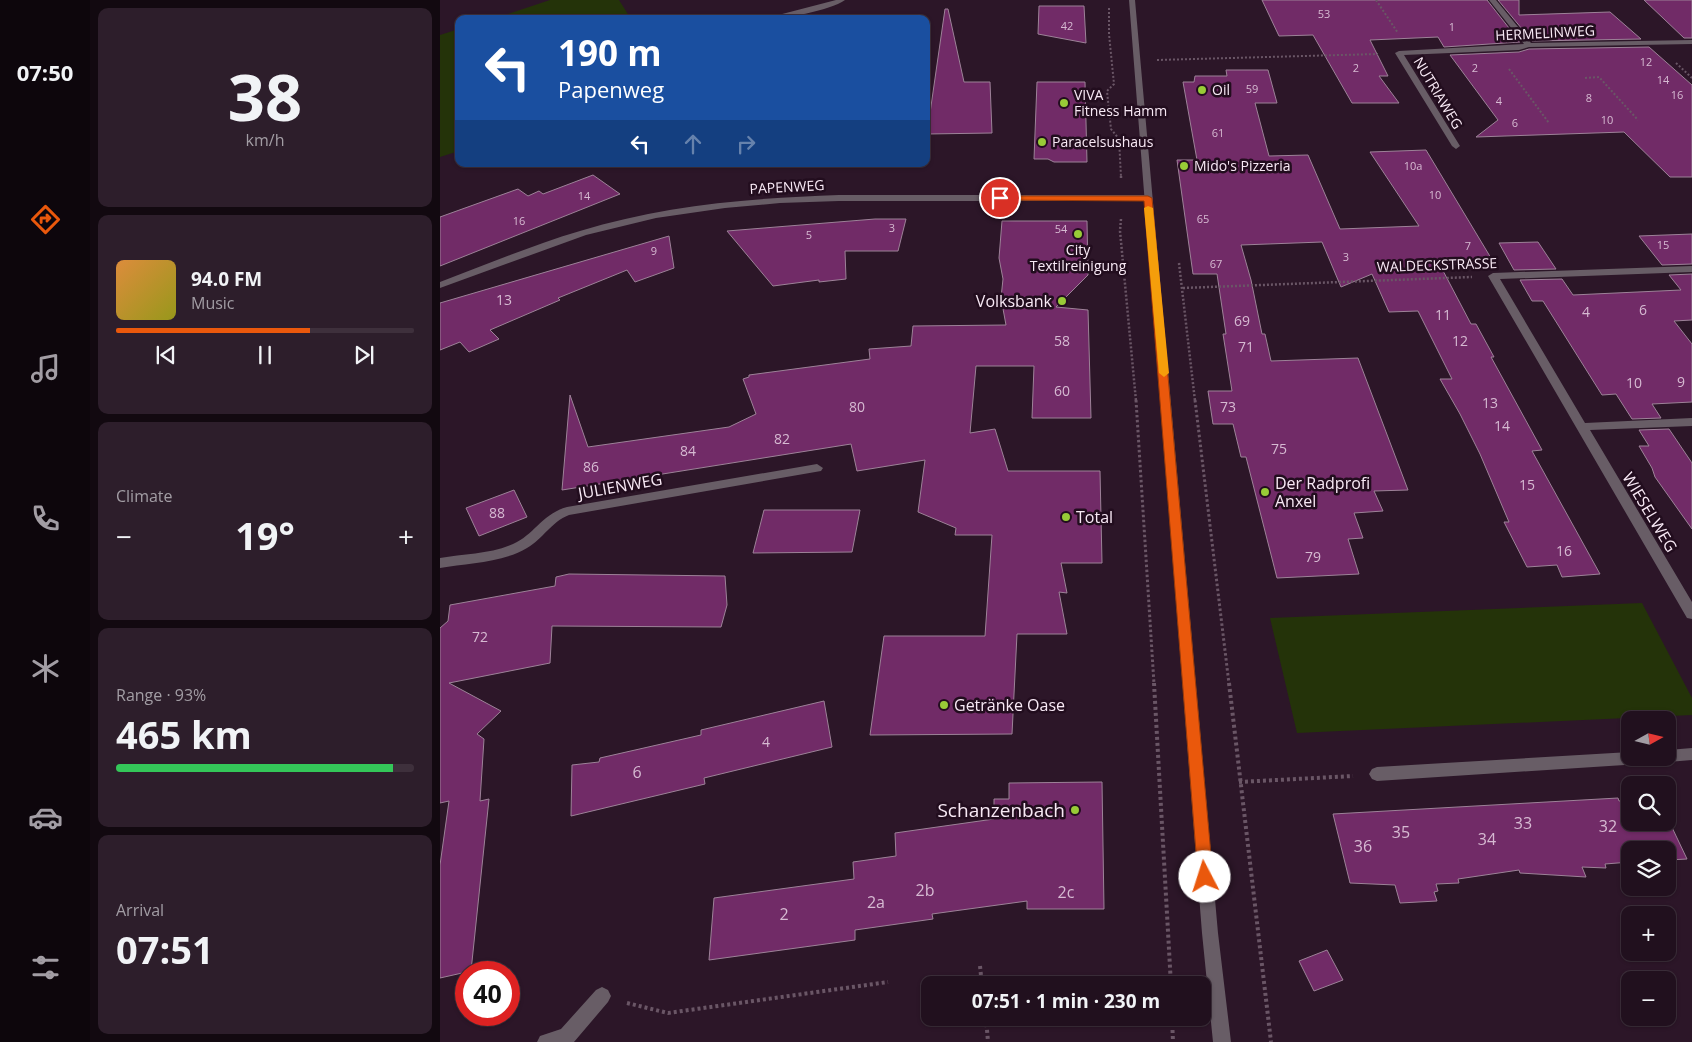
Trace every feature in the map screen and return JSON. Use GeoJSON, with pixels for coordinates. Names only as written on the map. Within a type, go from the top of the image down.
{"type":"FeatureCollection","features":[{"type":"Feature","properties":{"kind":"street"},"geometry":{"type":"LineString","coordinates":[[784,15],[826,6],[842,0]]}},
{"type":"Feature","properties":{"kind":"street"},"geometry":{"type":"LineString","coordinates":[[1132,0],[1208,913],[1222,1042]]}},
{"type":"Feature","properties":{"kind":"street"},"geometry":{"type":"LineString","coordinates":[[1492,0],[1529,45]]}},
{"type":"Feature","properties":{"kind":"street","name":"HERMELINWEG"},"geometry":{"type":"LineString","coordinates":[[1399,53],[1494,49],[1529,45],[1692,42]]}},
{"type":"Feature","properties":{"kind":"street","name":"NUTRIAWEG"},"geometry":{"type":"LineString","coordinates":[[1399,53],[1456,146]]}},
{"type":"Feature","properties":{"kind":"street","name":"PAPENWEG"},"geometry":{"type":"LineString","coordinates":[[440,285],[582,233],[656,215],[725,205],[780,200],[839,198],[1148,198]]}},
{"type":"Feature","properties":{"kind":"street","name":"WALDECKSTRASSE"},"geometry":{"type":"LineString","coordinates":[[1493,276],[1692,269]]}},
{"type":"Feature","properties":{"kind":"street","name":"WIESELWEG"},"geometry":{"type":"LineString","coordinates":[[1493,276],[1692,614]]}},
{"type":"Feature","properties":{"kind":"street"},"geometry":{"type":"LineString","coordinates":[[1581,427],[1692,422]]}},
{"type":"Feature","properties":{"kind":"street","name":"JULIENWEG"},"geometry":{"type":"LineString","coordinates":[[440,562],[495,554],[523,545],[543,525],[556,515],[567,511],[818,468]]}},
{"type":"Feature","properties":{"kind":"street"},"geometry":{"type":"LineString","coordinates":[[1676,755],[1692,754]]}},
{"type":"Feature","properties":{"kind":"street"},"geometry":{"type":"LineString","coordinates":[[1377,774],[1621,759]]}},
{"type":"Feature","properties":{"kind":"street"},"geometry":{"type":"LineString","coordinates":[[546,1042],[566,1037],[602,996]]}},
{"type":"Feature","properties":{"kind":"path"},"geometry":{"type":"LineString","coordinates":[[1109,0],[1109,34],[1114,84],[1107,91],[1111,129],[1119,139],[1123,198],[1120,231],[1140,445],[1147,601],[1170,976]]}},
{"type":"Feature","properties":{"kind":"path"},"geometry":{"type":"LineString","coordinates":[[1376,0],[1398,33]]}},
{"type":"Feature","properties":{"kind":"path"},"geometry":{"type":"LineString","coordinates":[[1494,49],[1549,123]]}},
{"type":"Feature","properties":{"kind":"path"},"geometry":{"type":"LineString","coordinates":[[1155,51],[1156,69]]}},
{"type":"Feature","properties":{"kind":"path"},"geometry":{"type":"LineString","coordinates":[[1155,60],[1384,53]]}},
{"type":"Feature","properties":{"kind":"path"},"geometry":{"type":"LineString","coordinates":[[1585,78],[1599,78],[1638,120]]}},
{"type":"Feature","properties":{"kind":"path"},"geometry":{"type":"LineString","coordinates":[[1179,259],[1271,1042]]}},
{"type":"Feature","properties":{"kind":"path","name":"WALDECKSTRASSE"},"geometry":{"type":"LineString","coordinates":[[1183,288],[1493,276]]}},
{"type":"Feature","properties":{"kind":"path"},"geometry":{"type":"LineString","coordinates":[[1239,782],[1377,774]]}},
{"type":"Feature","properties":{"kind":"path"},"geometry":{"type":"LineString","coordinates":[[980,966],[981,976]]}},
{"type":"Feature","properties":{"kind":"path"},"geometry":{"type":"LineString","coordinates":[[602,996],[668,1013],[888,982]]}},
{"type":"Feature","properties":{"kind":"path"},"geometry":{"type":"LineString","coordinates":[[987,1026],[988,1042]]}},
{"type":"Feature","properties":{"kind":"path"},"geometry":{"type":"LineString","coordinates":[[1172,1026],[1173,1042]]}},
{"type":"Feature","properties":{"kind":"green space"},"geometry":{"type":"Polygon","coordinates":[[[550,0],[619,0],[628,15],[505,15],[550,0]]]}},
{"type":"Feature","properties":{"kind":"green space"},"geometry":{"type":"Polygon","coordinates":[[[455,30],[455,152],[440,157],[440,35],[455,30]]]}},
{"type":"Feature","properties":{"kind":"green space"},"geometry":{"type":"Polygon","coordinates":[[[1642,603],[1692,698],[1692,715],[1676,716],[1676,711],[1621,711],[1621,718],[1297,733],[1270,618],[1642,603]]]}},
{"type":"Feature","properties":{"kind":"building"},"geometry":{"type":"Polygon","coordinates":[[[1262,0],[1487,0],[1520,42],[1444,47],[1438,37],[1370,40],[1388,76],[1379,76],[1399,103],[1352,103],[1313,35],[1279,36],[1262,0]]]}},
{"type":"Feature","properties":{"kind":"building"},"geometry":{"type":"Polygon","coordinates":[[[1498,0],[1519,0],[1519,15],[1610,12],[1641,39],[1532,41],[1498,0]]]}},
{"type":"Feature","properties":{"kind":"building"},"geometry":{"type":"Polygon","coordinates":[[[1644,0],[1692,0],[1692,38],[1684,38],[1644,0]]]}},
{"type":"Feature","properties":{"kind":"building"},"geometry":{"type":"Polygon","coordinates":[[[1039,6],[1084,6],[1086,43],[1038,34],[1039,6]]]}},
{"type":"Feature","properties":{"kind":"building"},"geometry":{"type":"Polygon","coordinates":[[[945,9],[948,9],[964,82],[990,82],[992,133],[930,134],[930,113],[945,9]]]}},
{"type":"Feature","properties":{"kind":"building"},"geometry":{"type":"Polygon","coordinates":[[[1649,47],[1692,85],[1692,177],[1670,177],[1624,132],[1476,137],[1498,120],[1450,55],[1519,52],[1529,49],[1649,47]]]}},
{"type":"Feature","properties":{"kind":"building"},"geometry":{"type":"Polygon","coordinates":[[[1226,70],[1268,70],[1277,103],[1255,103],[1269,156],[1308,155],[1340,229],[1419,226],[1370,152],[1426,150],[1494,263],[1440,265],[1471,324],[1476,324],[1494,357],[1491,357],[1542,450],[1532,451],[1600,574],[1562,577],[1557,565],[1527,567],[1504,522],[1509,522],[1480,454],[1440,379],[1452,379],[1418,311],[1389,312],[1372,274],[1341,287],[1322,242],[1241,245],[1251,280],[1262,334],[1265,334],[1271,361],[1358,358],[1408,490],[1374,491],[1383,511],[1354,513],[1363,538],[1348,539],[1359,574],[1277,578],[1246,457],[1241,457],[1233,424],[1213,424],[1208,391],[1232,391],[1223,334],[1226,334],[1217,274],[1193,274],[1177,160],[1197,160],[1183,82],[1194,82],[1195,76],[1227,76],[1226,70]]]}},
{"type":"Feature","properties":{"kind":"building"},"geometry":{"type":"Polygon","coordinates":[[[1037,82],[1085,82],[1087,162],[1054,162],[1048,159],[1034,159],[1037,82]]]}},
{"type":"Feature","properties":{"kind":"building"},"geometry":{"type":"Polygon","coordinates":[[[593,175],[620,194],[440,266],[440,217],[518,189],[528,196],[539,191],[543,194],[593,175]]]}},
{"type":"Feature","properties":{"kind":"building"},"geometry":{"type":"Polygon","coordinates":[[[875,219],[906,219],[898,251],[845,251],[846,279],[819,282],[819,280],[773,286],[727,231],[875,219]]]}},
{"type":"Feature","properties":{"kind":"building"},"geometry":{"type":"Polygon","coordinates":[[[1002,221],[1087,221],[1088,275],[1056,307],[1088,310],[1091,418],[1032,418],[1034,366],[976,366],[970,433],[995,429],[1008,471],[1100,471],[1102,563],[1061,563],[1067,593],[1059,592],[1067,634],[1017,634],[1012,734],[870,735],[884,636],[985,636],[992,535],[955,535],[956,528],[918,512],[925,460],[857,471],[851,444],[562,490],[570,395],[588,447],[729,427],[756,414],[743,379],[749,377],[749,375],[870,359],[869,349],[911,346],[913,326],[1006,325],[1001,298],[1003,279],[999,258],[1002,221]]]}},
{"type":"Feature","properties":{"kind":"building"},"geometry":{"type":"Polygon","coordinates":[[[1692,234],[1692,264],[1662,265],[1639,236],[1692,234]]]}},
{"type":"Feature","properties":{"kind":"building"},"geometry":{"type":"Polygon","coordinates":[[[669,236],[674,268],[635,282],[627,270],[558,298],[560,300],[490,330],[499,339],[469,352],[460,342],[440,350],[440,303],[669,236]]]}},
{"type":"Feature","properties":{"kind":"building"},"geometry":{"type":"Polygon","coordinates":[[[1538,242],[1556,269],[1514,270],[1499,243],[1538,242]]]}},
{"type":"Feature","properties":{"kind":"building"},"geometry":{"type":"Polygon","coordinates":[[[1692,274],[1692,320],[1674,321],[1692,344],[1692,402],[1652,404],[1661,418],[1632,419],[1616,394],[1602,395],[1543,301],[1532,301],[1520,280],[1562,279],[1573,295],[1681,290],[1669,275],[1692,274]]]}},
{"type":"Feature","properties":{"kind":"building"},"geometry":{"type":"Polygon","coordinates":[[[1669,429],[1692,463],[1692,529],[1655,477],[1639,446],[1649,446],[1639,430],[1669,429]]]}},
{"type":"Feature","properties":{"kind":"building"},"geometry":{"type":"Polygon","coordinates":[[[514,490],[527,517],[479,536],[466,508],[514,490]]]}},
{"type":"Feature","properties":{"kind":"building"},"geometry":{"type":"Polygon","coordinates":[[[764,510],[860,510],[852,552],[753,553],[764,510]]]}},
{"type":"Feature","properties":{"kind":"building"},"geometry":{"type":"Polygon","coordinates":[[[569,574],[725,576],[727,605],[721,627],[552,626],[550,663],[449,683],[501,711],[477,734],[484,739],[480,801],[489,799],[472,961],[455,961],[455,975],[440,978],[440,865],[449,801],[440,803],[440,628],[448,621],[450,605],[555,586],[556,577],[569,574]]]}},
{"type":"Feature","properties":{"kind":"building"},"geometry":{"type":"Polygon","coordinates":[[[824,701],[832,747],[704,778],[705,784],[571,816],[572,765],[599,762],[600,758],[701,735],[701,730],[824,701]]]}},
{"type":"Feature","properties":{"kind":"building"},"geometry":{"type":"Polygon","coordinates":[[[1102,782],[1104,909],[1027,909],[1027,901],[932,914],[933,919],[855,930],[855,940],[709,960],[714,898],[854,879],[853,862],[896,856],[895,833],[994,819],[994,799],[1009,799],[1009,783],[1102,782]]]}},
{"type":"Feature","properties":{"kind":"building"},"geometry":{"type":"Polygon","coordinates":[[[1618,798],[1619,801],[1621,801],[1621,831],[1674,831],[1687,859],[1676,860],[1676,841],[1621,841],[1621,863],[1605,864],[1606,868],[1582,867],[1586,877],[1520,873],[1519,870],[1458,879],[1459,883],[1436,884],[1438,891],[1434,892],[1437,901],[1400,903],[1395,885],[1350,883],[1333,814],[1618,798]]]}},
{"type":"Feature","properties":{"kind":"building"},"geometry":{"type":"Polygon","coordinates":[[[1327,950],[1343,980],[1314,991],[1299,961],[1327,950]]]}},
{"type":"Feature","properties":{"kind":"slow traffic"},"geometry":{"type":"LineString","coordinates":[[1148,208],[1164,373]]}},
{"type":"Feature","properties":{"kind":"place","name":"Oil"},"geometry":{"type":"Point","coordinates":[1202,90]}},
{"type":"Feature","properties":{"kind":"place","name":"VIVA Fitness Hamm"},"geometry":{"type":"Point","coordinates":[1064,103]}},
{"type":"Feature","properties":{"kind":"place","name":"Paracelsushaus"},"geometry":{"type":"Point","coordinates":[1042,142]}},
{"type":"Feature","properties":{"kind":"place","name":"Mido's Pizzeria"},"geometry":{"type":"Point","coordinates":[1184,166]}},
{"type":"Feature","properties":{"kind":"place","name":"City Textilreinigung"},"geometry":{"type":"Point","coordinates":[1078,234]}},
{"type":"Feature","properties":{"kind":"place","name":"Volksbank"},"geometry":{"type":"Point","coordinates":[1062,301]}},
{"type":"Feature","properties":{"kind":"place","name":"Der Radprofi Anxel"},"geometry":{"type":"Point","coordinates":[1265,492]}},
{"type":"Feature","properties":{"kind":"place","name":"Total"},"geometry":{"type":"Point","coordinates":[1066,517]}},
{"type":"Feature","properties":{"kind":"place","name":"Getränke Oase"},"geometry":{"type":"Point","coordinates":[944,705]}},
{"type":"Feature","properties":{"kind":"place","name":"Schanzenbach"},"geometry":{"type":"Point","coordinates":[1075,810]}},
{"type":"Feature","properties":{"kind":"route"},"geometry":{"type":"LineString","coordinates":[[1000,198],[1148,198],[1205,877]]}}]}
